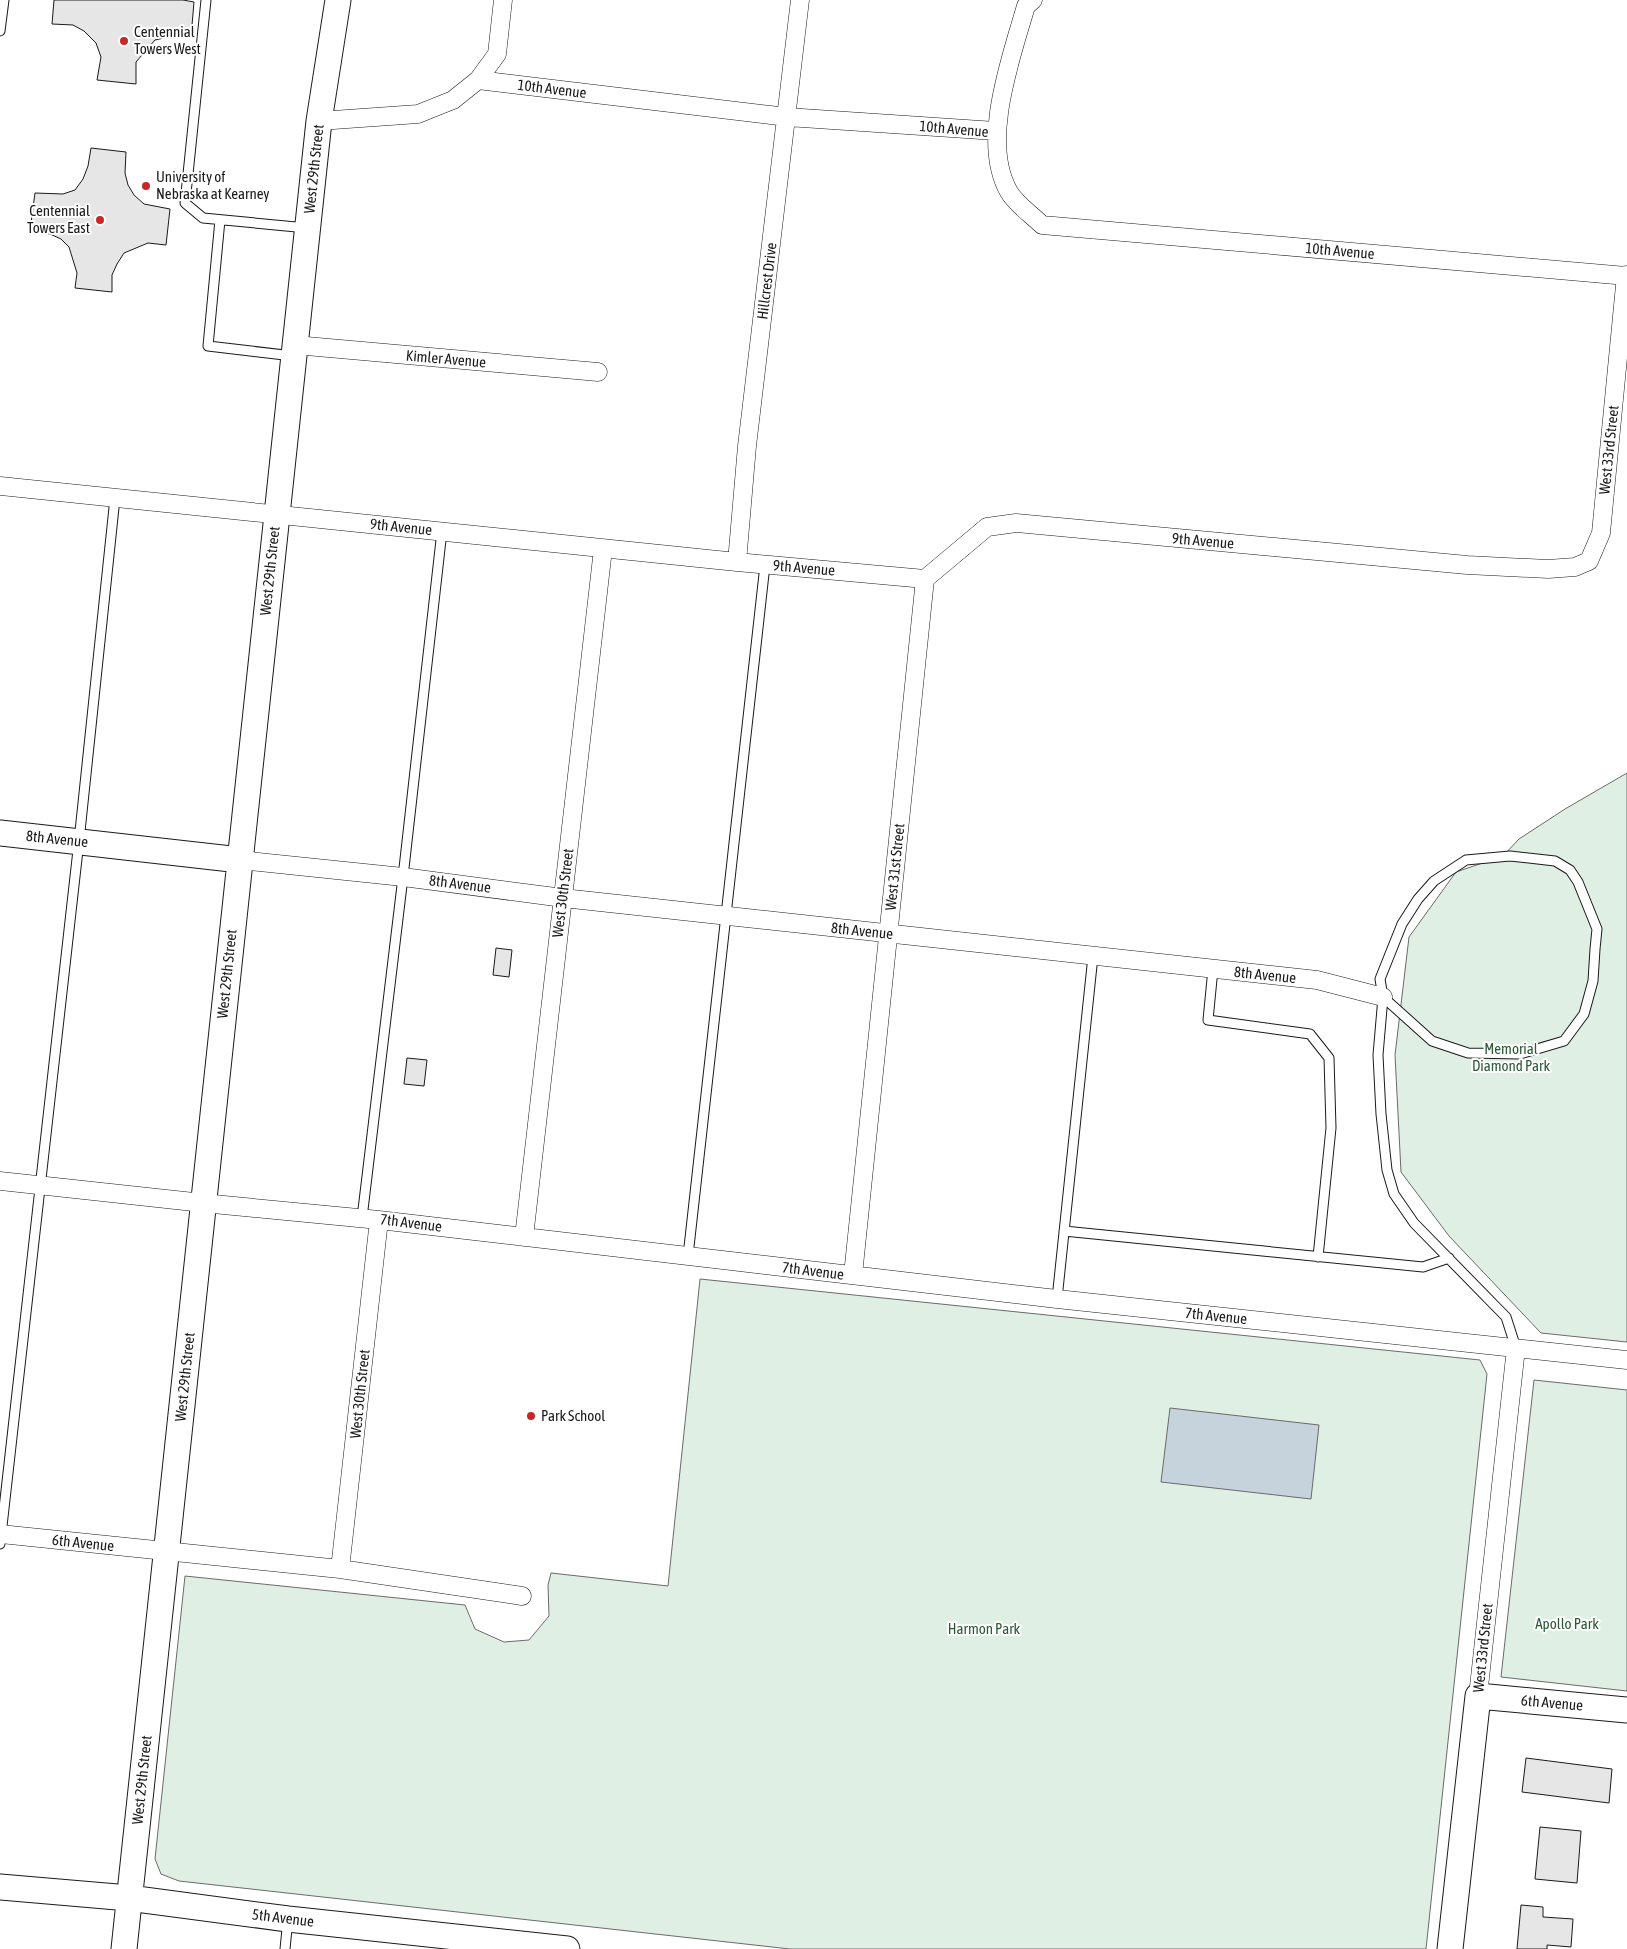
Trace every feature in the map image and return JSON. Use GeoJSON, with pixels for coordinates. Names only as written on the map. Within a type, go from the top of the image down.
{"type":"FeatureCollection","features":[{"type":"Feature","properties":{"kind":"street","name":"West 29th Street"},"geometry":{"type":"LineString","coordinates":[[124,1949],[318,121],[338,0]]}},
{"type":"Feature","properties":{"kind":"street"},"geometry":{"type":"LineString","coordinates":[[318,121],[418,114],[453,100],[478,80],[497,54],[503,0]]}},
{"type":"Feature","properties":{"kind":"street","name":"Hillcrest Drive"},"geometry":{"type":"LineString","coordinates":[[737,562],[747,446],[800,0]]}},
{"type":"Feature","properties":{"kind":"street"},"geometry":{"type":"LineString","coordinates":[[996,131],[1018,32],[1026,6],[1033,0]]}},
{"type":"Feature","properties":{"kind":"street","name":"10th Avenue"},"geometry":{"type":"LineString","coordinates":[[478,80],[787,117],[996,131],[999,169],[1010,194],[1042,225],[1626,276]]}},
{"type":"Feature","properties":{"kind":"street","name":"West 33rd Street"},"geometry":{"type":"LineString","coordinates":[[1589,562],[1601,533],[1626,276]]}},
{"type":"Feature","properties":{"kind":"street","name":"Kimler Avenue"},"geometry":{"type":"LineString","coordinates":[[294,351],[598,372]]}},
{"type":"Feature","properties":{"kind":"street","name":"9th Avenue"},"geometry":{"type":"LineString","coordinates":[[0,486],[603,549],[925,578],[987,526],[1016,523],[1467,565],[1548,569],[1575,567],[1589,562]]}},
{"type":"Feature","properties":{"kind":"street","name":"West 30th Street"},"geometry":{"type":"LineString","coordinates":[[524,1236],[603,549]]}},
{"type":"Feature","properties":{"kind":"street","name":"West 31st Street"},"geometry":{"type":"LineString","coordinates":[[853,1276],[925,578]]}},
{"type":"Feature","properties":{"kind":"street","name":"8th Avenue"},"geometry":{"type":"LineString","coordinates":[[0,833],[403,877],[563,898],[1317,980],[1383,997]]}},
{"type":"Feature","properties":{"kind":"street","name":"7th Avenue"},"geometry":{"type":"LineString","coordinates":[[0,1181],[371,1219],[1057,1299],[1627,1360]]}},
{"type":"Feature","properties":{"kind":"street","name":"West 30th Street"},"geometry":{"type":"LineString","coordinates":[[340,1569],[371,1219]]}},
{"type":"Feature","properties":{"kind":"street","name":"West 33rd Street"},"geometry":{"type":"LineString","coordinates":[[1450,1949],[1516,1348]]}},
{"type":"Feature","properties":{"kind":"street","name":"6th Avenue"},"geometry":{"type":"LineString","coordinates":[[0,1537],[340,1569],[522,1596]]}},
{"type":"Feature","properties":{"kind":"street","name":"6th Avenue"},"geometry":{"type":"LineString","coordinates":[[1478,1696],[1627,1710]]}},
{"type":"Feature","properties":{"kind":"street","name":"5th Avenue"},"geometry":{"type":"LineString","coordinates":[[0,1887],[129,1898],[450,1943],[567,1949]]}},
{"type":"Feature","properties":{"kind":"lane"},"geometry":{"type":"LineString","coordinates":[[0,31],[4,0]]}},
{"type":"Feature","properties":{"kind":"lane"},"geometry":{"type":"LineString","coordinates":[[206,0],[185,203],[203,218],[307,228]]}},
{"type":"Feature","properties":{"kind":"lane"},"geometry":{"type":"LineString","coordinates":[[220,220],[208,346],[237,350],[294,351]]}},
{"type":"Feature","properties":{"kind":"lane"},"geometry":{"type":"LineString","coordinates":[[0,1537],[79,841],[115,498]]}},
{"type":"Feature","properties":{"kind":"lane"},"geometry":{"type":"LineString","coordinates":[[371,1219],[403,877],[442,532]]}},
{"type":"Feature","properties":{"kind":"lane"},"geometry":{"type":"LineString","coordinates":[[688,1256],[766,565]]}},
{"type":"Feature","properties":{"kind":"lane"},"geometry":{"type":"LineString","coordinates":[[1383,997],[1432,1041],[1468,1054],[1520,1054],[1564,1041],[1584,1014],[1593,981],[1597,929],[1578,882],[1570,870],[1555,861],[1510,856],[1466,860],[1434,882],[1418,899],[1402,924],[1380,980],[1383,997],[1378,1055],[1381,1114],[1387,1170],[1394,1194],[1414,1223],[1506,1317],[1516,1348]]}},
{"type":"Feature","properties":{"kind":"lane"},"geometry":{"type":"LineString","coordinates":[[1057,1299],[1093,956]]}},
{"type":"Feature","properties":{"kind":"lane"},"geometry":{"type":"LineString","coordinates":[[1213,969],[1208,1020],[1310,1034],[1329,1058],[1331,1128],[1318,1257]]}},
{"type":"Feature","properties":{"kind":"lane"},"geometry":{"type":"LineString","coordinates":[[1064,1231],[1423,1267],[1449,1258]]}},
{"type":"Feature","properties":{"kind":"lane"},"geometry":{"type":"LineString","coordinates":[[285,1949],[288,1919]]}},
{"type":"Feature","properties":{"kind":"green space","name":"Memorial Diamond Park"},"geometry":{"type":"Polygon","coordinates":[[[1627,773],[1627,1342],[1541,1333],[1449,1236],[1401,1172],[1395,1055],[1409,937],[1456,872],[1503,856],[1519,839],[1565,809],[1627,773]]]}},
{"type":"Feature","properties":{"kind":"green space","name":"Harmon Park"},"geometry":{"type":"Polygon","coordinates":[[[700,1279],[1480,1360],[1487,1374],[1426,1949],[790,1949],[179,1881],[161,1874],[155,1859],[185,1576],[465,1605],[475,1629],[504,1642],[529,1640],[549,1616],[548,1585],[551,1573],[668,1586],[700,1279]]]}},
{"type":"Feature","properties":{"kind":"green space","name":"Apollo Park"},"geometry":{"type":"Polygon","coordinates":[[[1534,1380],[1627,1390],[1627,1691],[1501,1677],[1534,1380]]]}},
{"type":"Feature","properties":{"kind":"shaded area"},"geometry":{"type":"Polygon","coordinates":[[[1170,1408],[1319,1425],[1311,1499],[1161,1482],[1170,1408]]]}},
{"type":"Feature","properties":{"kind":"building","name":"Centennial Towers West"},"geometry":{"type":"Polygon","coordinates":[[[54,0],[183,0],[194,2],[191,37],[168,37],[155,40],[136,62],[136,84],[97,80],[101,57],[96,43],[84,31],[73,25],[52,24],[54,0]]]}},
{"type":"Feature","properties":{"kind":"building","name":"Centennial Towers East"},"geometry":{"type":"Polygon","coordinates":[[[91,148],[126,152],[125,173],[128,185],[134,195],[144,204],[170,209],[166,245],[148,243],[124,253],[112,275],[112,292],[75,288],[77,273],[69,247],[61,239],[50,234],[30,230],[35,193],[63,194],[75,190],[83,179],[88,166],[91,148]]]}},
{"type":"Feature","properties":{"kind":"building"},"geometry":{"type":"Polygon","coordinates":[[[496,948],[512,950],[509,977],[493,975],[496,948]]]}},
{"type":"Feature","properties":{"kind":"building"},"geometry":{"type":"Polygon","coordinates":[[[407,1058],[427,1060],[424,1086],[404,1084],[407,1058]]]}},
{"type":"Feature","properties":{"kind":"building"},"geometry":{"type":"Polygon","coordinates":[[[1526,1758],[1612,1769],[1609,1803],[1522,1792],[1526,1758]]]}},
{"type":"Feature","properties":{"kind":"building"},"geometry":{"type":"Polygon","coordinates":[[[1540,1827],[1581,1831],[1577,1883],[1535,1879],[1540,1827]]]}},
{"type":"Feature","properties":{"kind":"building"},"geometry":{"type":"Polygon","coordinates":[[[1521,1905],[1543,1907],[1543,1917],[1573,1919],[1571,1947],[1547,1945],[1547,1949],[1517,1949],[1521,1905]]]}},
{"type":"Feature","properties":{"kind":"place","name":"Centennial Towers West"},"geometry":{"type":"Point","coordinates":[124,41]}},
{"type":"Feature","properties":{"kind":"place","name":"University of Nebraska at Kearney"},"geometry":{"type":"Point","coordinates":[146,186]}},
{"type":"Feature","properties":{"kind":"place","name":"Centennial Towers East"},"geometry":{"type":"Point","coordinates":[100,220]}},
{"type":"Feature","properties":{"kind":"place","name":"Park School"},"geometry":{"type":"Point","coordinates":[531,1416]}}]}
